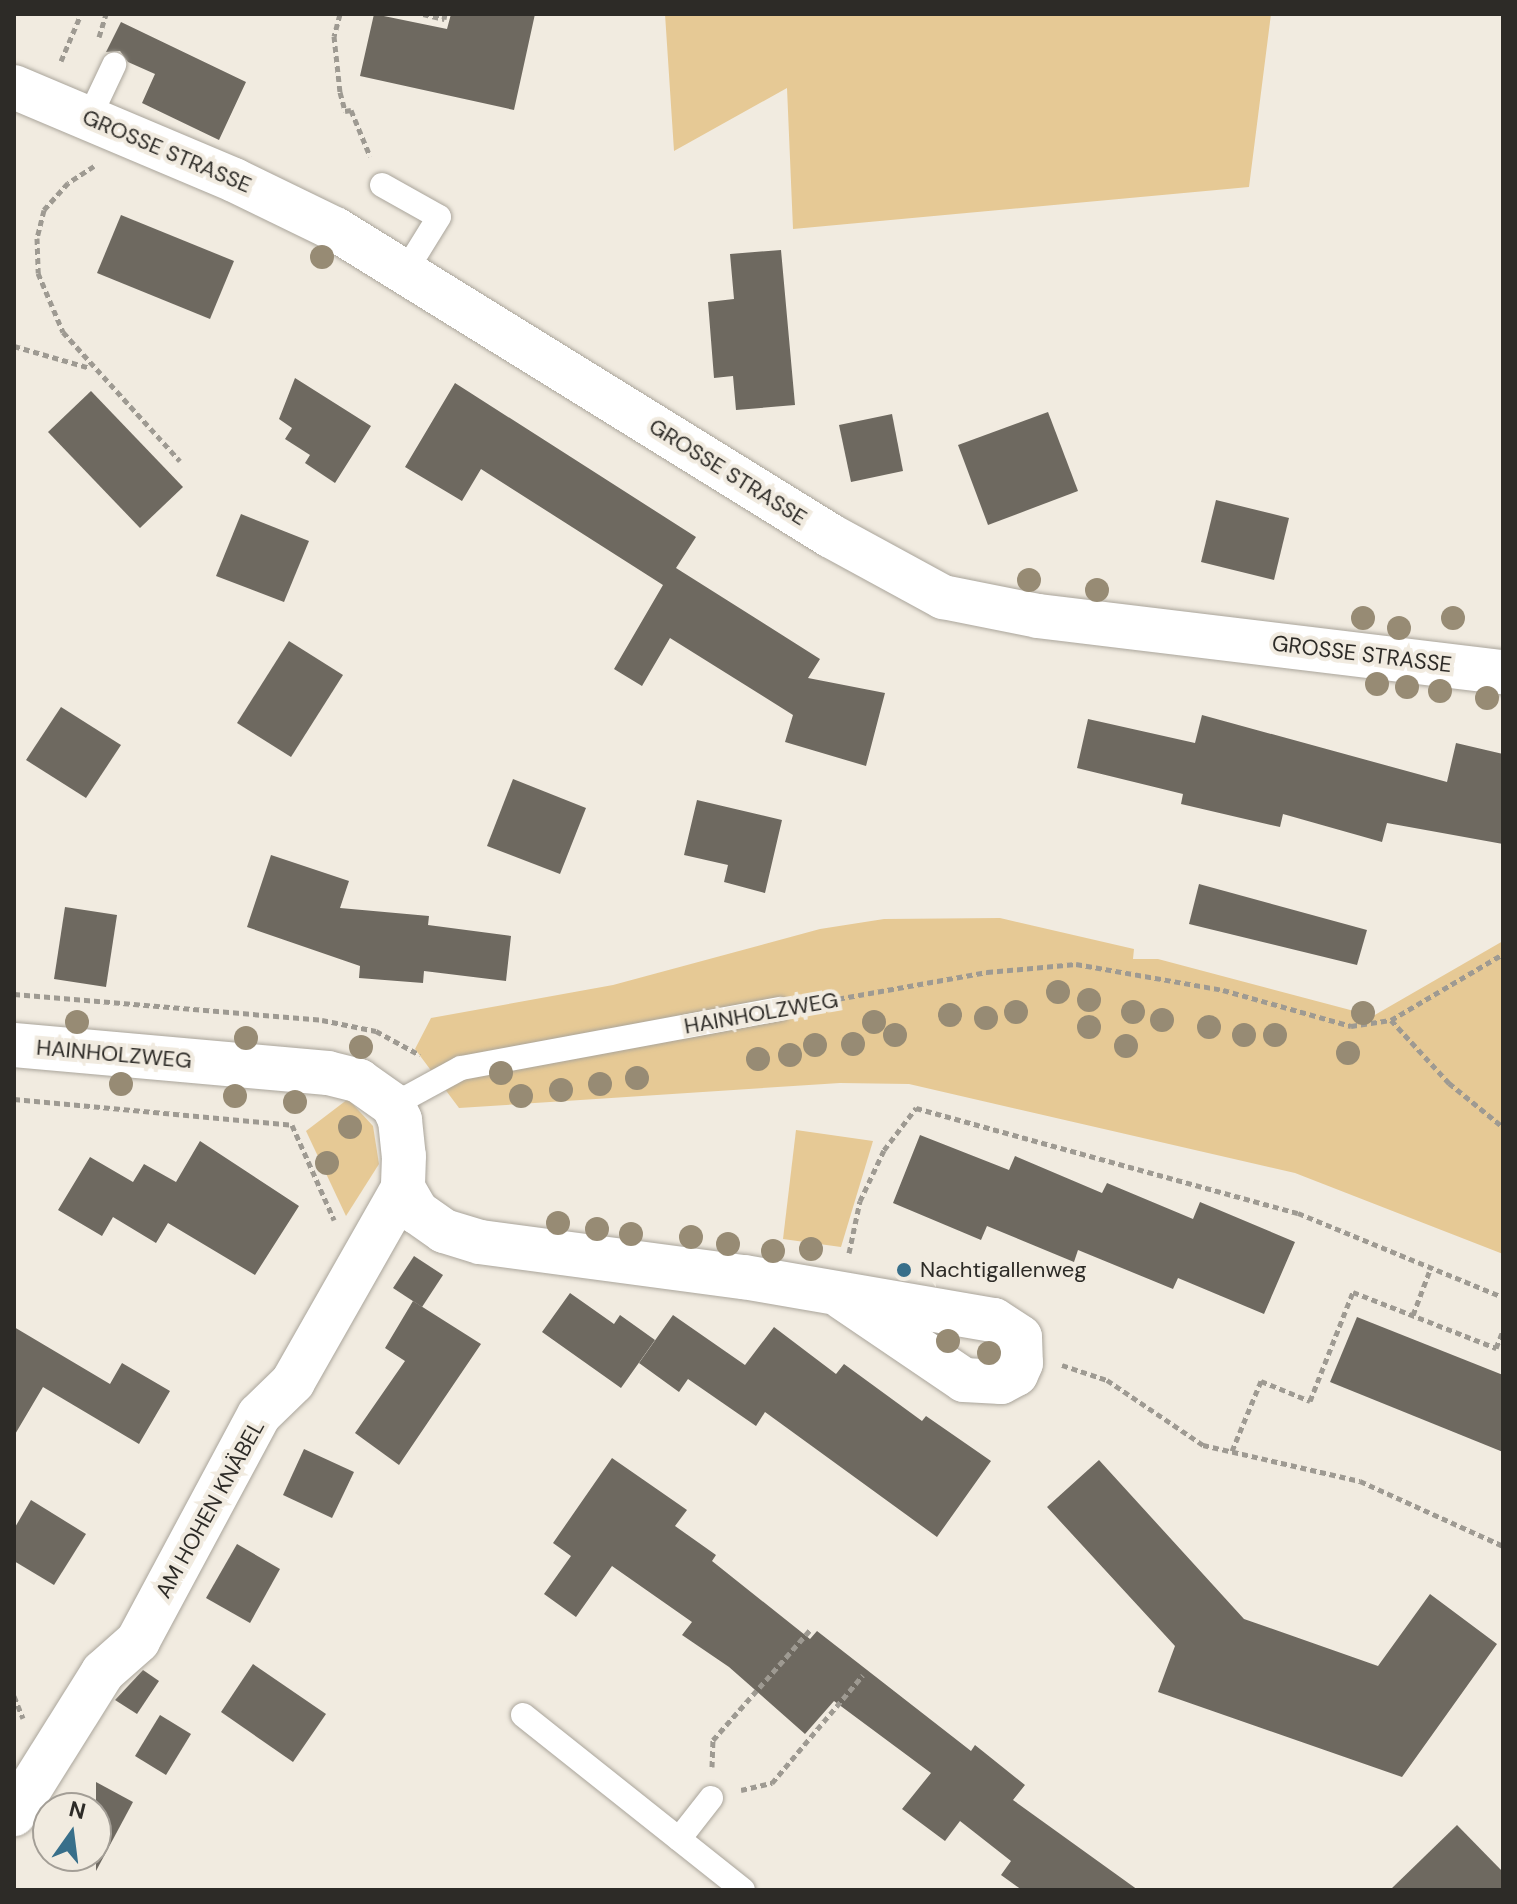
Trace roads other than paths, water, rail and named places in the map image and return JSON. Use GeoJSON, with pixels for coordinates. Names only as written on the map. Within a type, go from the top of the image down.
{"type":"FeatureCollection","features":[{"type":"Feature","properties":{"kind":"street","name":"GROSSE STRASSE"},"geometry":{"type":"LineString","coordinates":[[30,93],[295,208],[405,272],[831,536],[943,597],[1038,616],[1503,672]]}},
{"type":"Feature","properties":{"kind":"street","name":"HAINHOLZWEG"},"geometry":{"type":"LineString","coordinates":[[14,1045],[328,1073],[380,1092],[393,1105]]}},
{"type":"Feature","properties":{"kind":"street"},"geometry":{"type":"LineString","coordinates":[[393,1105],[403,1138],[403,1188],[426,1218],[444,1231],[480,1242],[744,1277],[843,1298],[994,1320],[1014,1328],[1024,1351],[1016,1374],[1001,1382],[964,1380],[843,1298]]}},
{"type":"Feature","properties":{"kind":"street","name":"AM HOHEN KNÄBEL"},"geometry":{"type":"LineString","coordinates":[[14,1814],[103,1672],[138,1641],[259,1415],[293,1382],[403,1188]]}},
{"type":"Feature","properties":{"kind":"lane"},"geometry":{"type":"LineString","coordinates":[[100,122],[114,65]]}},
{"type":"Feature","properties":{"kind":"lane"},"geometry":{"type":"LineString","coordinates":[[382,185],[439,217],[405,272]]}},
{"type":"Feature","properties":{"kind":"lane","name":"HAINHOLZWEG"},"geometry":{"type":"LineString","coordinates":[[393,1105],[461,1068],[780,1009]]}},
{"type":"Feature","properties":{"kind":"lane"},"geometry":{"type":"LineString","coordinates":[[523,1715],[743,1890]]}},
{"type":"Feature","properties":{"kind":"lane"},"geometry":{"type":"LineString","coordinates":[[679,1839],[711,1798]]}},
{"type":"Feature","properties":{"kind":"place","name":"Nachtigallenweg"},"geometry":{"type":"Point","coordinates":[904,1270]}}]}
